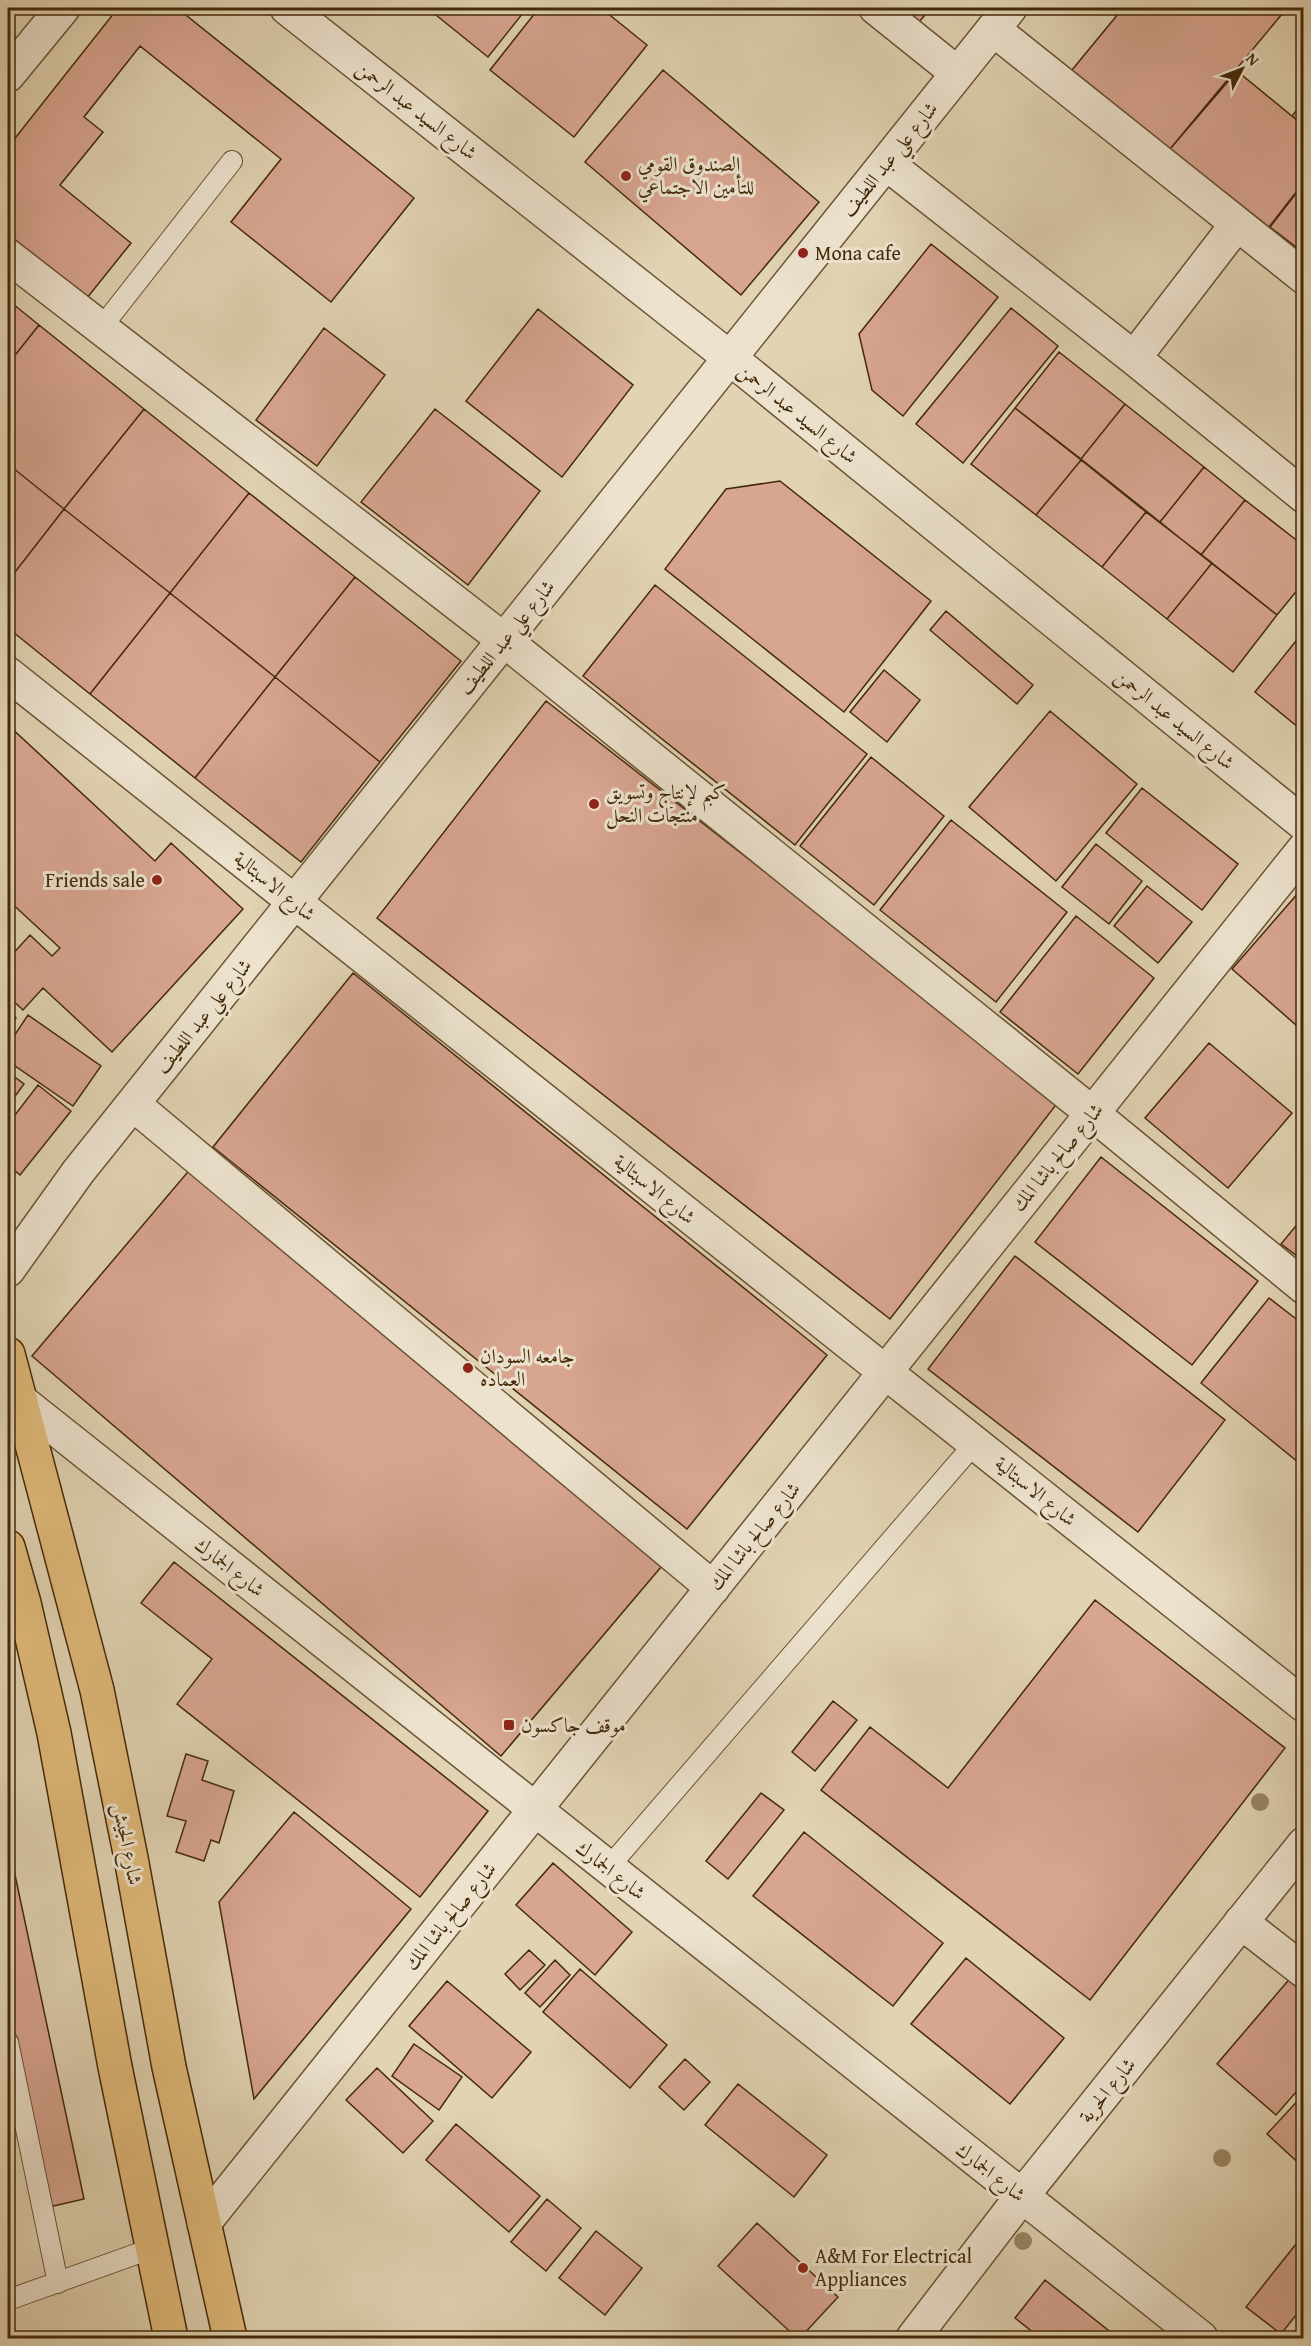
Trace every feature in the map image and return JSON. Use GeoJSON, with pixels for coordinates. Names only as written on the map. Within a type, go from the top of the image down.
{"type":"FeatureCollection","features":[{"type":"Feature","properties":{"kind":"highway","name":"شارع الجيش"},"geometry":{"type":"LineString","coordinates":[[8,1354],[97,1690],[131,1858],[169,2067],[230,2338]]}},
{"type":"Feature","properties":{"kind":"highway"},"geometry":{"type":"LineString","coordinates":[[8,1547],[24,1602],[54,1733],[115,2067],[170,2338]]}},
{"type":"Feature","properties":{"kind":"street"},"geometry":{"type":"LineString","coordinates":[[8,75],[63,8]]}},
{"type":"Feature","properties":{"kind":"street","name":"شارع السيد عبد الرحمن"},"geometry":{"type":"LineString","coordinates":[[287,8],[729,358],[1304,824]]}},
{"type":"Feature","properties":{"kind":"street"},"geometry":{"type":"LineString","coordinates":[[876,8],[957,73]]}},
{"type":"Feature","properties":{"kind":"street"},"geometry":{"type":"LineString","coordinates":[[1001,18],[1237,224],[1304,278]]}},
{"type":"Feature","properties":{"kind":"street","name":"شارع علي عبد اللطيف"},"geometry":{"type":"LineString","coordinates":[[8,1270],[78,1172],[1001,18]]}},
{"type":"Feature","properties":{"kind":"street"},"geometry":{"type":"LineString","coordinates":[[886,163],[1134,358],[1304,496]]}},
{"type":"Feature","properties":{"kind":"street"},"geometry":{"type":"LineString","coordinates":[[1134,358],[1237,224]]}},
{"type":"Feature","properties":{"kind":"street"},"geometry":{"type":"LineString","coordinates":[[8,255],[504,640],[1092,1113],[1304,1287]]}},
{"type":"Feature","properties":{"kind":"street","name":"شارع الاسبتالية"},"geometry":{"type":"LineString","coordinates":[[8,674],[1304,1705]]}},
{"type":"Feature","properties":{"kind":"street","name":"شارع صالح باشا المك"},"geometry":{"type":"LineString","coordinates":[[204,2223],[1304,849]]}},
{"type":"Feature","properties":{"kind":"street"},"geometry":{"type":"LineString","coordinates":[[133,1104],[712,1588]]}},
{"type":"Feature","properties":{"kind":"street","name":"شارع الجمارك"},"geometry":{"type":"LineString","coordinates":[[21,1401],[1201,2338]]}},
{"type":"Feature","properties":{"kind":"street","name":"شارع الحرية"},"geometry":{"type":"LineString","coordinates":[[913,2338],[1022,2196],[1304,1844]]}},
{"type":"Feature","properties":{"kind":"street"},"geometry":{"type":"LineString","coordinates":[[1241,1922],[1304,1971]]}},
{"type":"Feature","properties":{"kind":"lane"},"geometry":{"type":"LineString","coordinates":[[101,328],[232,161]]}},
{"type":"Feature","properties":{"kind":"lane"},"geometry":{"type":"LineString","coordinates":[[608,1868],[975,1443]]}},
{"type":"Feature","properties":{"kind":"lane"},"geometry":{"type":"LineString","coordinates":[[8,2042],[58,2283]]}},
{"type":"Feature","properties":{"kind":"lane"},"geometry":{"type":"LineString","coordinates":[[10,2296],[58,2283],[153,2248]]}},
{"type":"Feature","properties":{"kind":"building"},"geometry":{"type":"Polygon","coordinates":[[[118,8],[177,8],[414,198],[331,302],[231,222],[281,159],[140,46],[84,117],[103,132],[60,185],[131,243],[87,298],[8,234],[8,147],[118,8]]]}},
{"type":"Feature","properties":{"kind":"building"},"geometry":{"type":"Polygon","coordinates":[[[434,8],[527,8],[488,57],[431,11],[434,8]]]}},
{"type":"Feature","properties":{"kind":"building"},"geometry":{"type":"Polygon","coordinates":[[[539,8],[601,8],[647,45],[574,137],[490,70],[539,8]]]}},
{"type":"Feature","properties":{"kind":"building"},"geometry":{"type":"Polygon","coordinates":[[[887,8],[931,8],[913,29],[887,8]]]}},
{"type":"Feature","properties":{"kind":"building"},"geometry":{"type":"Polygon","coordinates":[[[1123,8],[1287,8],[1170,149],[1072,70],[1123,8]]]}},
{"type":"Feature","properties":{"kind":"building"},"geometry":{"type":"Polygon","coordinates":[[[663,70],[819,202],[741,295],[585,162],[663,70]]]}},
{"type":"Feature","properties":{"kind":"building"},"geometry":{"type":"Polygon","coordinates":[[[1237,71],[1304,126],[1304,182],[1269,227],[1170,149],[1237,71]]]}},
{"type":"Feature","properties":{"kind":"building"},"geometry":{"type":"Polygon","coordinates":[[[1304,101],[1304,125],[1292,116],[1304,101]]]}},
{"type":"Feature","properties":{"kind":"building"},"geometry":{"type":"Polygon","coordinates":[[[1304,183],[1304,253],[1270,227],[1304,183]]]}},
{"type":"Feature","properties":{"kind":"building"},"geometry":{"type":"Polygon","coordinates":[[[931,244],[998,297],[903,416],[872,390],[859,334],[931,244]]]}},
{"type":"Feature","properties":{"kind":"building"},"geometry":{"type":"Polygon","coordinates":[[[8,300],[39,325],[8,364],[8,300]]]}},
{"type":"Feature","properties":{"kind":"building"},"geometry":{"type":"Polygon","coordinates":[[[1011,308],[1058,346],[963,463],[916,424],[1011,308]]]}},
{"type":"Feature","properties":{"kind":"building"},"geometry":{"type":"Polygon","coordinates":[[[538,309],[633,385],[562,477],[466,401],[538,309]]]}},
{"type":"Feature","properties":{"kind":"building"},"geometry":{"type":"Polygon","coordinates":[[[39,325],[144,409],[64,509],[8,464],[8,364],[39,325]]]}},
{"type":"Feature","properties":{"kind":"building"},"geometry":{"type":"Polygon","coordinates":[[[324,328],[385,375],[317,466],[256,420],[324,328]]]}},
{"type":"Feature","properties":{"kind":"building"},"geometry":{"type":"Polygon","coordinates":[[[1059,352],[1125,404],[1081,459],[1015,408],[1059,352]]]}},
{"type":"Feature","properties":{"kind":"building"},"geometry":{"type":"Polygon","coordinates":[[[1125,404],[1204,467],[1160,522],[1081,459],[1125,404]]]}},
{"type":"Feature","properties":{"kind":"building"},"geometry":{"type":"Polygon","coordinates":[[[1015,408],[1081,460],[1036,515],[971,464],[1015,408]]]}},
{"type":"Feature","properties":{"kind":"building"},"geometry":{"type":"Polygon","coordinates":[[[144,409],[249,493],[170,593],[64,509],[144,409]]]}},
{"type":"Feature","properties":{"kind":"building"},"geometry":{"type":"Polygon","coordinates":[[[435,409],[540,491],[468,585],[361,502],[435,409]]]}},
{"type":"Feature","properties":{"kind":"building"},"geometry":{"type":"Polygon","coordinates":[[[1081,460],[1146,512],[1102,567],[1036,515],[1081,460]]]}},
{"type":"Feature","properties":{"kind":"building"},"geometry":{"type":"Polygon","coordinates":[[[8,464],[64,509],[8,581],[8,464]]]}},
{"type":"Feature","properties":{"kind":"building"},"geometry":{"type":"Polygon","coordinates":[[[1204,467],[1245,500],[1201,555],[1160,522],[1204,467]]]}},
{"type":"Feature","properties":{"kind":"building"},"geometry":{"type":"Polygon","coordinates":[[[780,481],[931,601],[844,712],[665,569],[726,489],[780,481]]]}},
{"type":"Feature","properties":{"kind":"building"},"geometry":{"type":"Polygon","coordinates":[[[249,493],[355,577],[275,677],[170,593],[249,493]]]}},
{"type":"Feature","properties":{"kind":"building"},"geometry":{"type":"Polygon","coordinates":[[[1245,500],[1304,546],[1304,582],[1277,615],[1201,555],[1245,500]]]}},
{"type":"Feature","properties":{"kind":"building"},"geometry":{"type":"Polygon","coordinates":[[[64,509],[170,593],[90,694],[8,628],[8,581],[64,509]]]}},
{"type":"Feature","properties":{"kind":"building"},"geometry":{"type":"Polygon","coordinates":[[[1146,512],[1212,563],[1167,619],[1102,567],[1146,512]]]}},
{"type":"Feature","properties":{"kind":"building"},"geometry":{"type":"Polygon","coordinates":[[[1212,563],[1277,615],[1233,672],[1167,619],[1212,563]]]}},
{"type":"Feature","properties":{"kind":"building"},"geometry":{"type":"Polygon","coordinates":[[[355,577],[461,661],[380,762],[275,677],[355,577]]]}},
{"type":"Feature","properties":{"kind":"building"},"geometry":{"type":"Polygon","coordinates":[[[655,585],[867,754],[795,845],[583,676],[655,585]]]}},
{"type":"Feature","properties":{"kind":"building"},"geometry":{"type":"Polygon","coordinates":[[[170,593],[275,677],[195,778],[90,694],[170,593]]]}},
{"type":"Feature","properties":{"kind":"building"},"geometry":{"type":"Polygon","coordinates":[[[946,611],[1033,685],[1017,704],[930,630],[946,611]]]}},
{"type":"Feature","properties":{"kind":"building"},"geometry":{"type":"Polygon","coordinates":[[[1304,631],[1304,732],[1255,692],[1304,631]]]}},
{"type":"Feature","properties":{"kind":"building"},"geometry":{"type":"Polygon","coordinates":[[[884,670],[920,700],[887,742],[850,712],[884,670]]]}},
{"type":"Feature","properties":{"kind":"building"},"geometry":{"type":"Polygon","coordinates":[[[275,677],[380,762],[301,862],[195,778],[275,677]]]}},
{"type":"Feature","properties":{"kind":"building"},"geometry":{"type":"Polygon","coordinates":[[[546,701],[1059,1101],[890,1319],[377,918],[546,701]]]}},
{"type":"Feature","properties":{"kind":"building"},"geometry":{"type":"Polygon","coordinates":[[[1050,711],[1137,784],[1056,881],[969,807],[1050,711]]]}},
{"type":"Feature","properties":{"kind":"building"},"geometry":{"type":"Polygon","coordinates":[[[8,725],[155,861],[171,843],[243,909],[112,1052],[43,988],[23,1010],[8,996],[8,959],[30,935],[52,956],[60,948],[8,900],[8,725]]]}},
{"type":"Feature","properties":{"kind":"building"},"geometry":{"type":"Polygon","coordinates":[[[871,757],[944,816],[874,905],[800,846],[871,757]]]}},
{"type":"Feature","properties":{"kind":"building"},"geometry":{"type":"Polygon","coordinates":[[[1142,788],[1238,864],[1202,910],[1106,833],[1142,788]]]}},
{"type":"Feature","properties":{"kind":"building"},"geometry":{"type":"Polygon","coordinates":[[[951,820],[1067,912],[996,1002],[880,910],[951,820]]]}},
{"type":"Feature","properties":{"kind":"building"},"geometry":{"type":"Polygon","coordinates":[[[1096,844],[1142,881],[1109,924],[1062,887],[1096,844]]]}},
{"type":"Feature","properties":{"kind":"building"},"geometry":{"type":"Polygon","coordinates":[[[1147,886],[1192,922],[1158,963],[1114,926],[1147,886]]]}},
{"type":"Feature","properties":{"kind":"building"},"geometry":{"type":"Polygon","coordinates":[[[1300,891],[1304,893],[1304,1032],[1232,969],[1300,891]]]}},
{"type":"Feature","properties":{"kind":"building"},"geometry":{"type":"Polygon","coordinates":[[[1076,916],[1154,978],[1078,1074],[1000,1012],[1076,916]]]}},
{"type":"Feature","properties":{"kind":"building"},"geometry":{"type":"Polygon","coordinates":[[[353,973],[827,1355],[687,1529],[213,1147],[353,973]]]}},
{"type":"Feature","properties":{"kind":"building"},"geometry":{"type":"Polygon","coordinates":[[[8,1012],[16,1018],[8,1030],[8,1012]]]}},
{"type":"Feature","properties":{"kind":"building"},"geometry":{"type":"Polygon","coordinates":[[[28,1015],[101,1066],[73,1106],[8,1061],[8,1045],[28,1015]]]}},
{"type":"Feature","properties":{"kind":"building"},"geometry":{"type":"Polygon","coordinates":[[[1209,1043],[1292,1113],[1228,1188],[1145,1118],[1209,1043]]]}},
{"type":"Feature","properties":{"kind":"building"},"geometry":{"type":"Polygon","coordinates":[[[8,1072],[24,1084],[8,1106],[8,1072]]]}},
{"type":"Feature","properties":{"kind":"building"},"geometry":{"type":"Polygon","coordinates":[[[38,1085],[71,1111],[20,1175],[8,1165],[8,1124],[38,1085]]]}},
{"type":"Feature","properties":{"kind":"building"},"geometry":{"type":"Polygon","coordinates":[[[1101,1157],[1258,1281],[1192,1365],[1035,1242],[1101,1157]]]}},
{"type":"Feature","properties":{"kind":"building"},"geometry":{"type":"Polygon","coordinates":[[[192,1167],[661,1567],[501,1756],[32,1356],[192,1167]]]}},
{"type":"Feature","properties":{"kind":"building"},"geometry":{"type":"Polygon","coordinates":[[[1304,1216],[1304,1261],[1281,1244],[1304,1216]]]}},
{"type":"Feature","properties":{"kind":"building"},"geometry":{"type":"Polygon","coordinates":[[[1015,1256],[1225,1420],[1138,1532],[928,1369],[1015,1256]]]}},
{"type":"Feature","properties":{"kind":"building"},"geometry":{"type":"Polygon","coordinates":[[[1269,1298],[1304,1325],[1304,1467],[1201,1383],[1269,1298]]]}},
{"type":"Feature","properties":{"kind":"building"},"geometry":{"type":"Polygon","coordinates":[[[174,1562],[488,1811],[420,1897],[177,1704],[212,1659],[141,1603],[174,1562]]]}},
{"type":"Feature","properties":{"kind":"building"},"geometry":{"type":"Polygon","coordinates":[[[1095,1600],[1285,1748],[1090,2000],[821,1790],[870,1727],[948,1788],[1095,1600]]]}},
{"type":"Feature","properties":{"kind":"building"},"geometry":{"type":"Polygon","coordinates":[[[833,1701],[857,1720],[815,1771],[792,1752],[833,1701]]]}},
{"type":"Feature","properties":{"kind":"building"},"geometry":{"type":"Polygon","coordinates":[[[186,1754],[208,1761],[202,1780],[234,1791],[219,1843],[211,1840],[204,1861],[176,1852],[186,1821],[167,1816],[186,1754]]]}},
{"type":"Feature","properties":{"kind":"building"},"geometry":{"type":"Polygon","coordinates":[[[761,1793],[784,1810],[728,1879],[706,1861],[761,1793]]]}},
{"type":"Feature","properties":{"kind":"building"},"geometry":{"type":"Polygon","coordinates":[[[294,1812],[411,1909],[254,2099],[219,1902],[294,1812]]]}},
{"type":"Feature","properties":{"kind":"building"},"geometry":{"type":"Polygon","coordinates":[[[804,1832],[943,1943],[893,2006],[753,1896],[804,1832]]]}},
{"type":"Feature","properties":{"kind":"building"},"geometry":{"type":"Polygon","coordinates":[[[8,1842],[84,2199],[49,2207],[8,2014],[8,1842]]]}},
{"type":"Feature","properties":{"kind":"building"},"geometry":{"type":"Polygon","coordinates":[[[553,1863],[632,1932],[595,1975],[516,1905],[553,1863]]]}},
{"type":"Feature","properties":{"kind":"building"},"geometry":{"type":"Polygon","coordinates":[[[529,1950],[545,1965],[520,1990],[505,1974],[529,1950]]]}},
{"type":"Feature","properties":{"kind":"building"},"geometry":{"type":"Polygon","coordinates":[[[966,1958],[1064,2038],[1010,2104],[911,2024],[966,1958]]]}},
{"type":"Feature","properties":{"kind":"building"},"geometry":{"type":"Polygon","coordinates":[[[555,1960],[570,1975],[540,2007],[525,1993],[555,1960]]]}},
{"type":"Feature","properties":{"kind":"building"},"geometry":{"type":"Polygon","coordinates":[[[580,1969],[667,2045],[630,2088],[543,2012],[580,1969]]]}},
{"type":"Feature","properties":{"kind":"building"},"geometry":{"type":"Polygon","coordinates":[[[1298,1969],[1304,1974],[1304,2083],[1276,2115],[1217,2064],[1298,1969]]]}},
{"type":"Feature","properties":{"kind":"building"},"geometry":{"type":"Polygon","coordinates":[[[447,1981],[531,2052],[492,2098],[409,2026],[447,1981]]]}},
{"type":"Feature","properties":{"kind":"building"},"geometry":{"type":"Polygon","coordinates":[[[414,2044],[462,2077],[439,2110],[392,2076],[414,2044]]]}},
{"type":"Feature","properties":{"kind":"building"},"geometry":{"type":"Polygon","coordinates":[[[685,2059],[710,2082],[684,2110],[659,2087],[685,2059]]]}},
{"type":"Feature","properties":{"kind":"building"},"geometry":{"type":"Polygon","coordinates":[[[377,2068],[433,2121],[403,2153],[346,2100],[377,2068]]]}},
{"type":"Feature","properties":{"kind":"building"},"geometry":{"type":"Polygon","coordinates":[[[738,2084],[827,2155],[794,2197],[705,2125],[738,2084]]]}},
{"type":"Feature","properties":{"kind":"building"},"geometry":{"type":"Polygon","coordinates":[[[1304,2094],[1304,2168],[1267,2134],[1304,2094]]]}},
{"type":"Feature","properties":{"kind":"building"},"geometry":{"type":"Polygon","coordinates":[[[456,2124],[540,2196],[509,2232],[426,2160],[456,2124]]]}},
{"type":"Feature","properties":{"kind":"building"},"geometry":{"type":"Polygon","coordinates":[[[547,2199],[581,2228],[546,2271],[511,2242],[547,2199]]]}},
{"type":"Feature","properties":{"kind":"building"},"geometry":{"type":"Polygon","coordinates":[[[757,2223],[838,2297],[800,2338],[797,2338],[718,2266],[757,2223]]]}},
{"type":"Feature","properties":{"kind":"building"},"geometry":{"type":"Polygon","coordinates":[[[596,2231],[642,2268],[605,2315],[559,2278],[596,2231]]]}},
{"type":"Feature","properties":{"kind":"building"},"geometry":{"type":"Polygon","coordinates":[[[1304,2234],[1304,2305],[1281,2334],[1246,2307],[1304,2234]]]}},
{"type":"Feature","properties":{"kind":"building"},"geometry":{"type":"Polygon","coordinates":[[[1045,2280],[1118,2338],[1040,2338],[1015,2318],[1045,2280]]]}},
{"type":"Feature","properties":{"kind":"place","name":"الصندوق القومي للتأمين الاجتماعي"},"geometry":{"type":"Point","coordinates":[626,176]}},
{"type":"Feature","properties":{"kind":"place","name":"Mona cafe"},"geometry":{"type":"Point","coordinates":[803,253]}},
{"type":"Feature","properties":{"kind":"place","name":"كبم لإنتاج وتسويق منتجات النحل"},"geometry":{"type":"Point","coordinates":[594,804]}},
{"type":"Feature","properties":{"kind":"place","name":"Friends sale"},"geometry":{"type":"Point","coordinates":[157,880]}},
{"type":"Feature","properties":{"kind":"place","name":"جامعه السودان العماده"},"geometry":{"type":"Point","coordinates":[468,1368]}},
{"type":"Feature","properties":{"kind":"place","name":"موقف جاكسون"},"geometry":{"type":"Point","coordinates":[509,1725]}},
{"type":"Feature","properties":{"kind":"place","name":"A&M For Electrical Appliances"},"geometry":{"type":"Point","coordinates":[803,2268]}}]}
